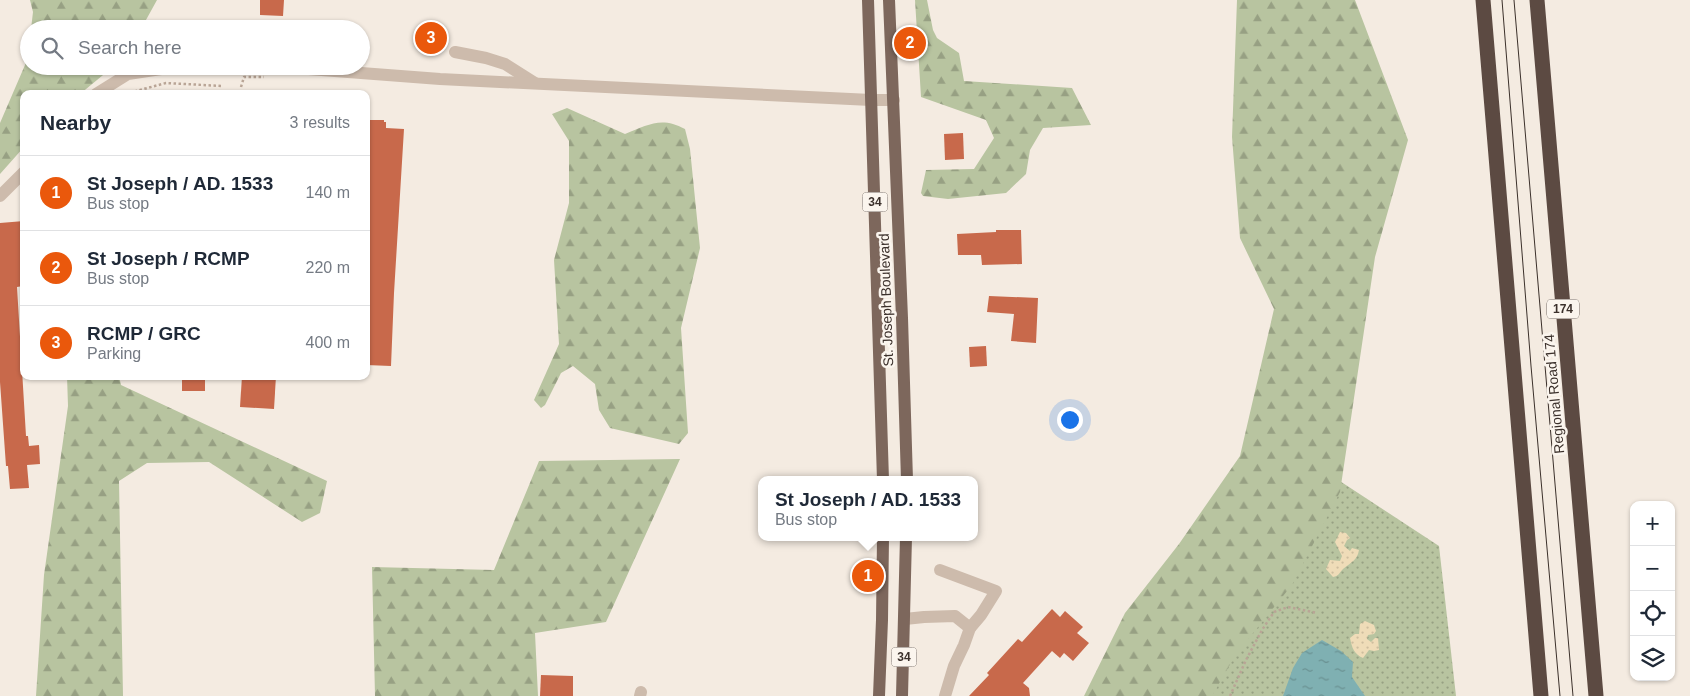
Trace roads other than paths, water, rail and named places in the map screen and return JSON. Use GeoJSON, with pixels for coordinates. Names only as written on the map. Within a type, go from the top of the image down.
{"type":"FeatureCollection","features":[{"type":"Feature","properties":{"kind":"highway"},"geometry":{"type":"LineString","coordinates":[[1483,0],[1541,696]]}},
{"type":"Feature","properties":{"kind":"highway","name":"Regional Road 174"},"geometry":{"type":"LineString","coordinates":[[1537,0],[1596,696]]}},
{"type":"Feature","properties":{"kind":"main road","name":"St. Joseph Boulevard"},"geometry":{"type":"LineString","coordinates":[[868,0],[883,476]]}},
{"type":"Feature","properties":{"kind":"main road","name":"St. Joseph Boulevard"},"geometry":{"type":"LineString","coordinates":[[889,0],[902,301],[907,476]]}},
{"type":"Feature","properties":{"kind":"main road"},"geometry":{"type":"LineString","coordinates":[[878,303],[902,301]]}},
{"type":"Feature","properties":{"kind":"main road","name":"34"},"geometry":{"type":"LineString","coordinates":[[879,696],[883,541]]}},
{"type":"Feature","properties":{"kind":"main road","name":"34"},"geometry":{"type":"LineString","coordinates":[[902,696],[906,541]]}},
{"type":"Feature","properties":{"kind":"main road"},"geometry":{"type":"LineString","coordinates":[[882,620],[905,619]]}},
{"type":"Feature","properties":{"kind":"lane"},"geometry":{"type":"LineString","coordinates":[[455,52],[505,64],[535,84]]}},
{"type":"Feature","properties":{"kind":"lane"},"geometry":{"type":"LineString","coordinates":[[370,74],[535,84],[894,100]]}},
{"type":"Feature","properties":{"kind":"lane"},"geometry":{"type":"LineString","coordinates":[[102,90],[126,75]]}},
{"type":"Feature","properties":{"kind":"lane"},"geometry":{"type":"LineString","coordinates":[[0,196],[20,176]]}},
{"type":"Feature","properties":{"kind":"lane"},"geometry":{"type":"LineString","coordinates":[[940,570],[996,591],[981,615],[970,628],[954,666],[946,696]]}},
{"type":"Feature","properties":{"kind":"lane"},"geometry":{"type":"LineString","coordinates":[[905,619],[924,616],[955,616],[970,628]]}},
{"type":"Feature","properties":{"kind":"water"},"geometry":{"type":"Polygon","coordinates":[[[1322,640],[1341,651],[1353,662],[1352,677],[1365,696],[1283,696],[1293,668],[1302,653],[1322,640]]]}},
{"type":"Feature","properties":{"kind":"tram line"},"geometry":{"type":"LineString","coordinates":[[1502,0],[1560,696]]}},
{"type":"Feature","properties":{"kind":"tram line"},"geometry":{"type":"LineString","coordinates":[[1514,0],[1573,696]]}},
{"type":"Feature","properties":{"kind":"place","name":"RCMP / GRC"},"geometry":{"type":"Point","coordinates":[431,38]}},
{"type":"Feature","properties":{"kind":"place","name":"St Joseph / RCMP"},"geometry":{"type":"Point","coordinates":[910,43]}},
{"type":"Feature","properties":{"kind":"place","name":"St Joseph / AD. 1533"},"geometry":{"type":"Point","coordinates":[868,576]}}]}
